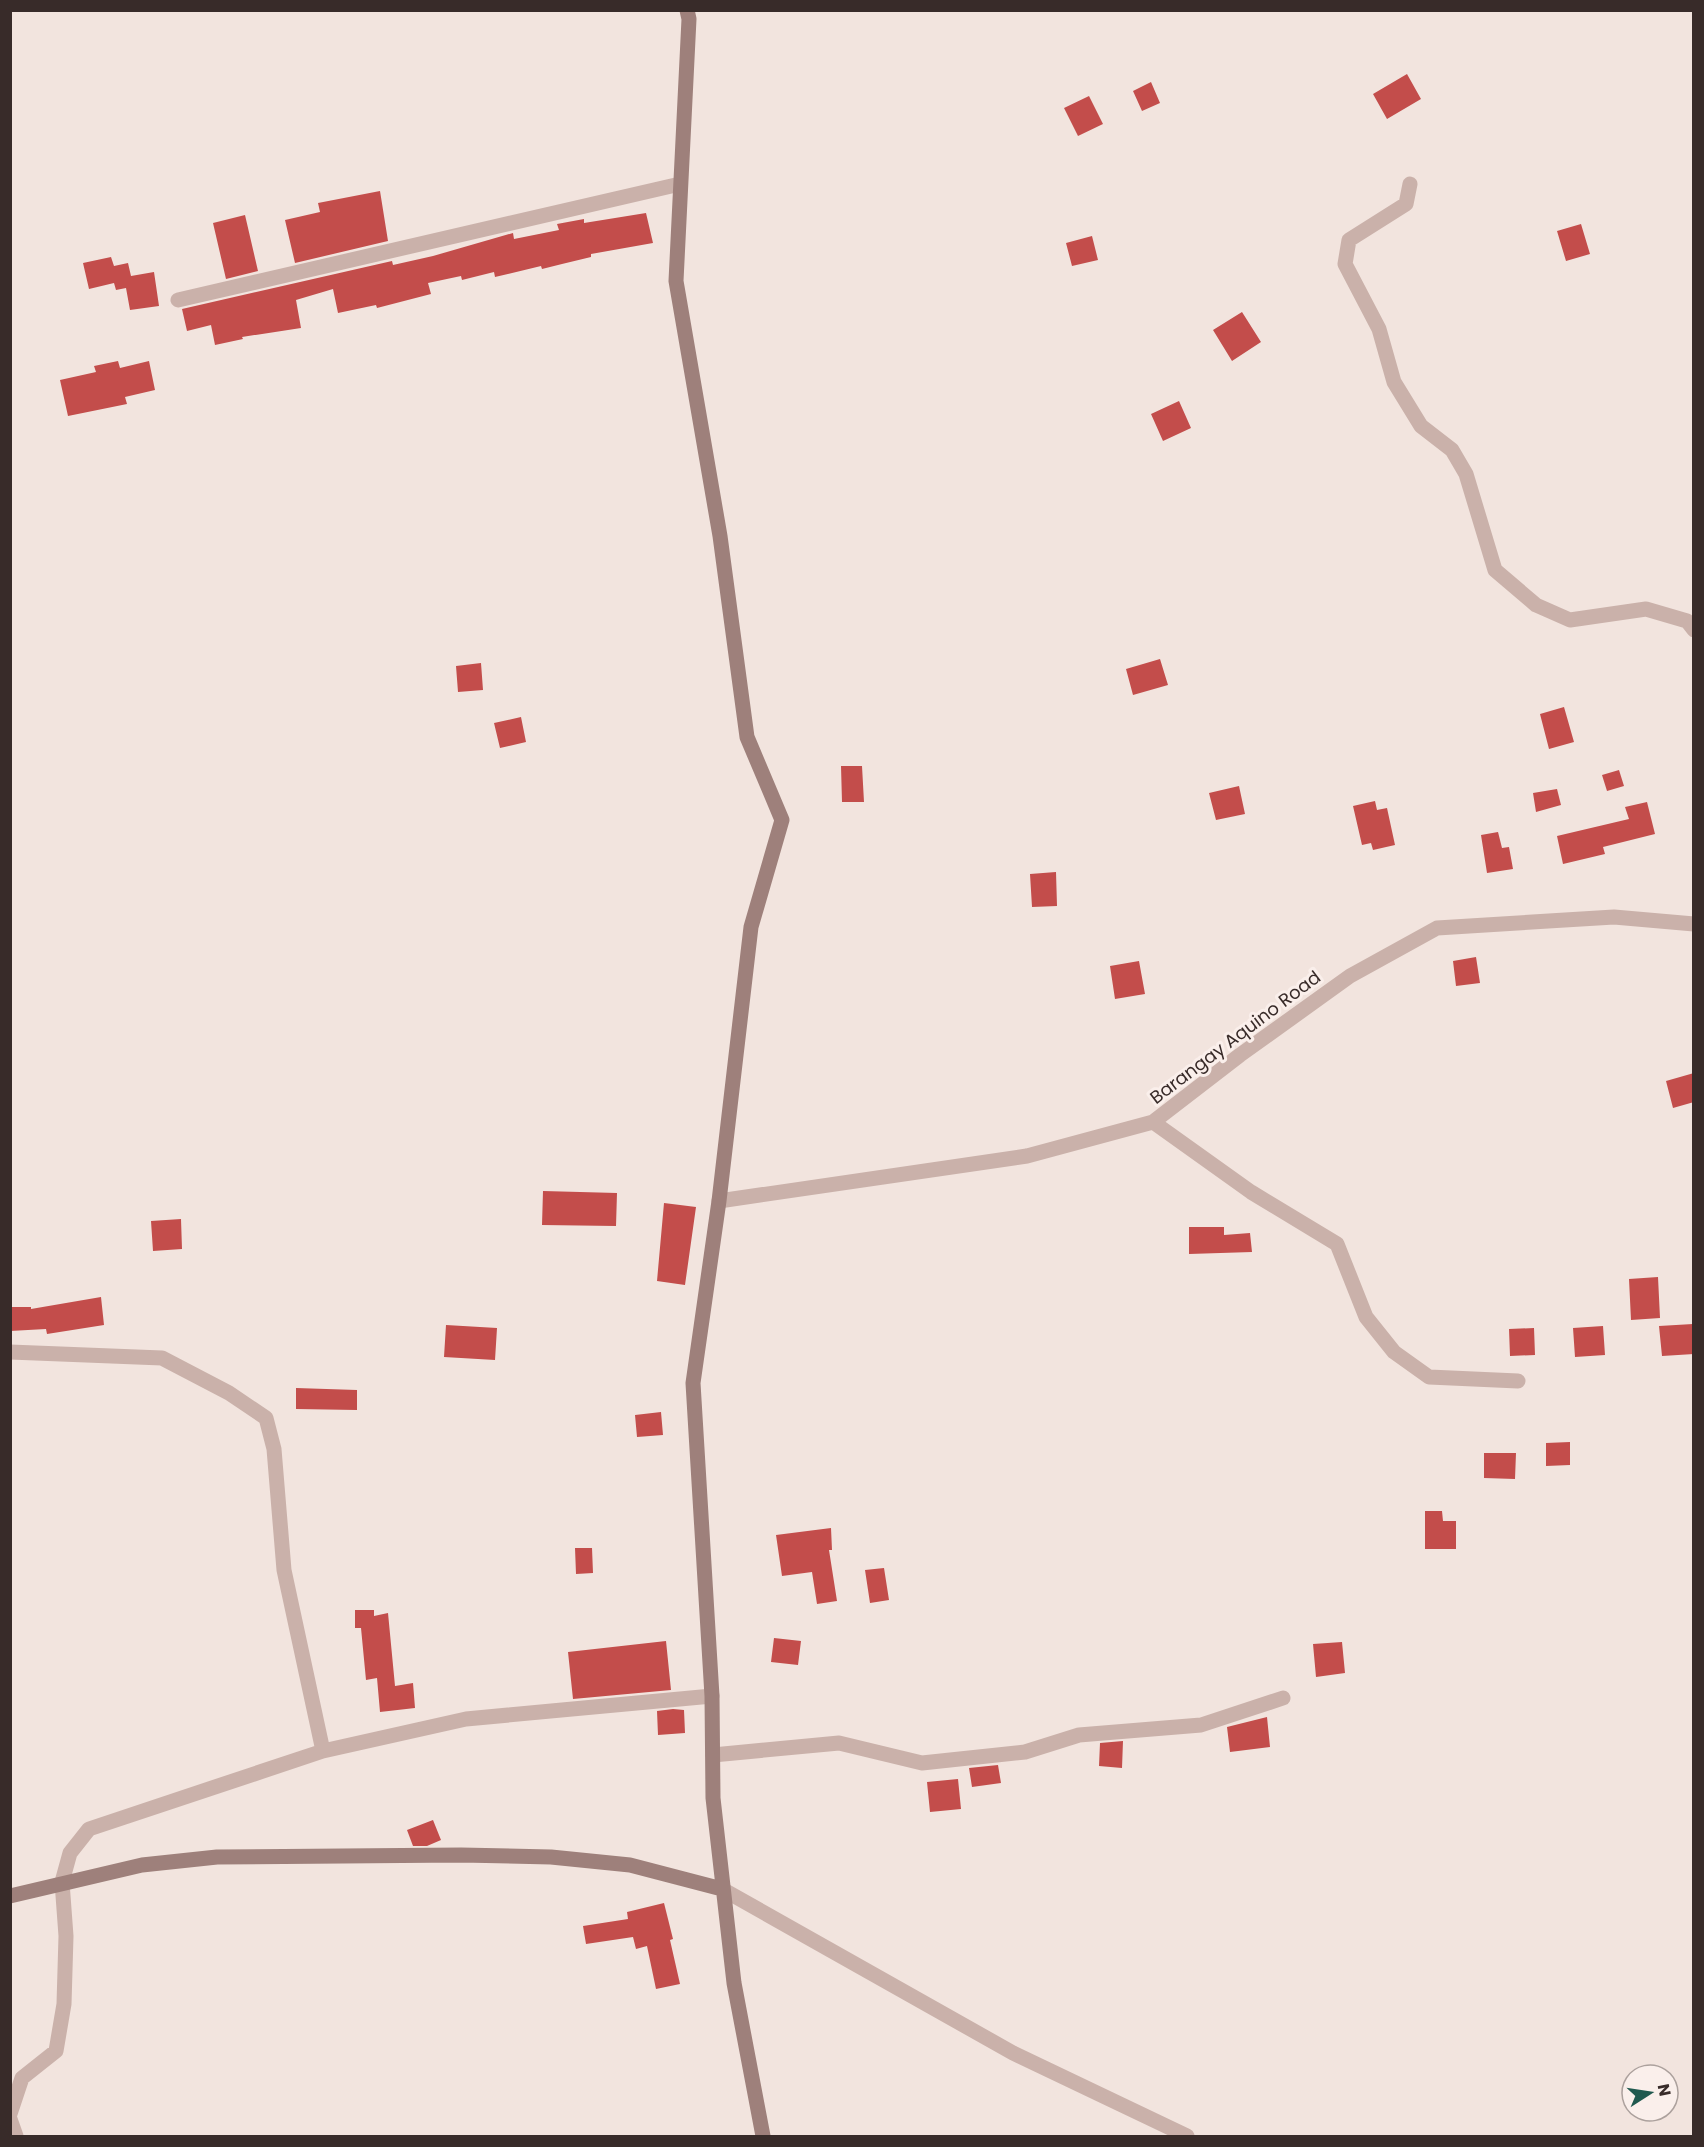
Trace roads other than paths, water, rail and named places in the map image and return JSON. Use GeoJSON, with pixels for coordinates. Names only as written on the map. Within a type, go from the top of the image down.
{"type":"FeatureCollection","features":[{"type":"Feature","properties":{"kind":"street"},"geometry":{"type":"LineString","coordinates":[[687,10],[689,19],[676,281],[720,536],[747,737],[783,820],[751,927],[719,1201],[693,1383],[712,1696],[713,1798],[734,1983],[763,2136]]}},
{"type":"Feature","properties":{"kind":"street"},"geometry":{"type":"LineString","coordinates":[[1410,183],[1406,204],[1350,240],[1345,264],[1379,329],[1394,382],[1421,426],[1452,450],[1466,474],[1495,570],[1536,605],[1570,620],[1646,609],[1688,621],[1694,630]]}},
{"type":"Feature","properties":{"kind":"street"},"geometry":{"type":"LineString","coordinates":[[178,300],[680,184]]}},
{"type":"Feature","properties":{"kind":"street","name":"Barangay Aquino Road"},"geometry":{"type":"LineString","coordinates":[[719,1201],[1027,1155],[1153,1122],[1240,1055],[1350,976],[1437,928],[1614,917],[1694,924]]}},
{"type":"Feature","properties":{"kind":"street"},"geometry":{"type":"LineString","coordinates":[[1153,1122],[1251,1192],[1337,1244],[1366,1317],[1394,1352],[1429,1377],[1518,1381]]}},
{"type":"Feature","properties":{"kind":"street"},"geometry":{"type":"LineString","coordinates":[[10,1352],[162,1358],[230,1393],[266,1418],[274,1449],[284,1570],[323,1751]]}},
{"type":"Feature","properties":{"kind":"street"},"geometry":{"type":"LineString","coordinates":[[10,2114],[22,2078],[56,2050],[64,2004],[66,1936],[62,1882],[70,1853],[89,1829],[323,1751],[466,1719],[712,1696]]}},
{"type":"Feature","properties":{"kind":"street"},"geometry":{"type":"LineString","coordinates":[[713,1755],[839,1743],[922,1762],[945,1760],[1025,1752],[1078,1735],[1201,1725],[1283,1698]]}},
{"type":"Feature","properties":{"kind":"street"},"geometry":{"type":"LineString","coordinates":[[10,1896],[142,1864],[217,1857],[461,1855],[551,1857],[630,1865],[722,1889],[1013,2053],[1186,2136]]}},
{"type":"Feature","properties":{"kind":"street"},"geometry":{"type":"LineString","coordinates":[[10,2120],[16,2136]]}}]}
